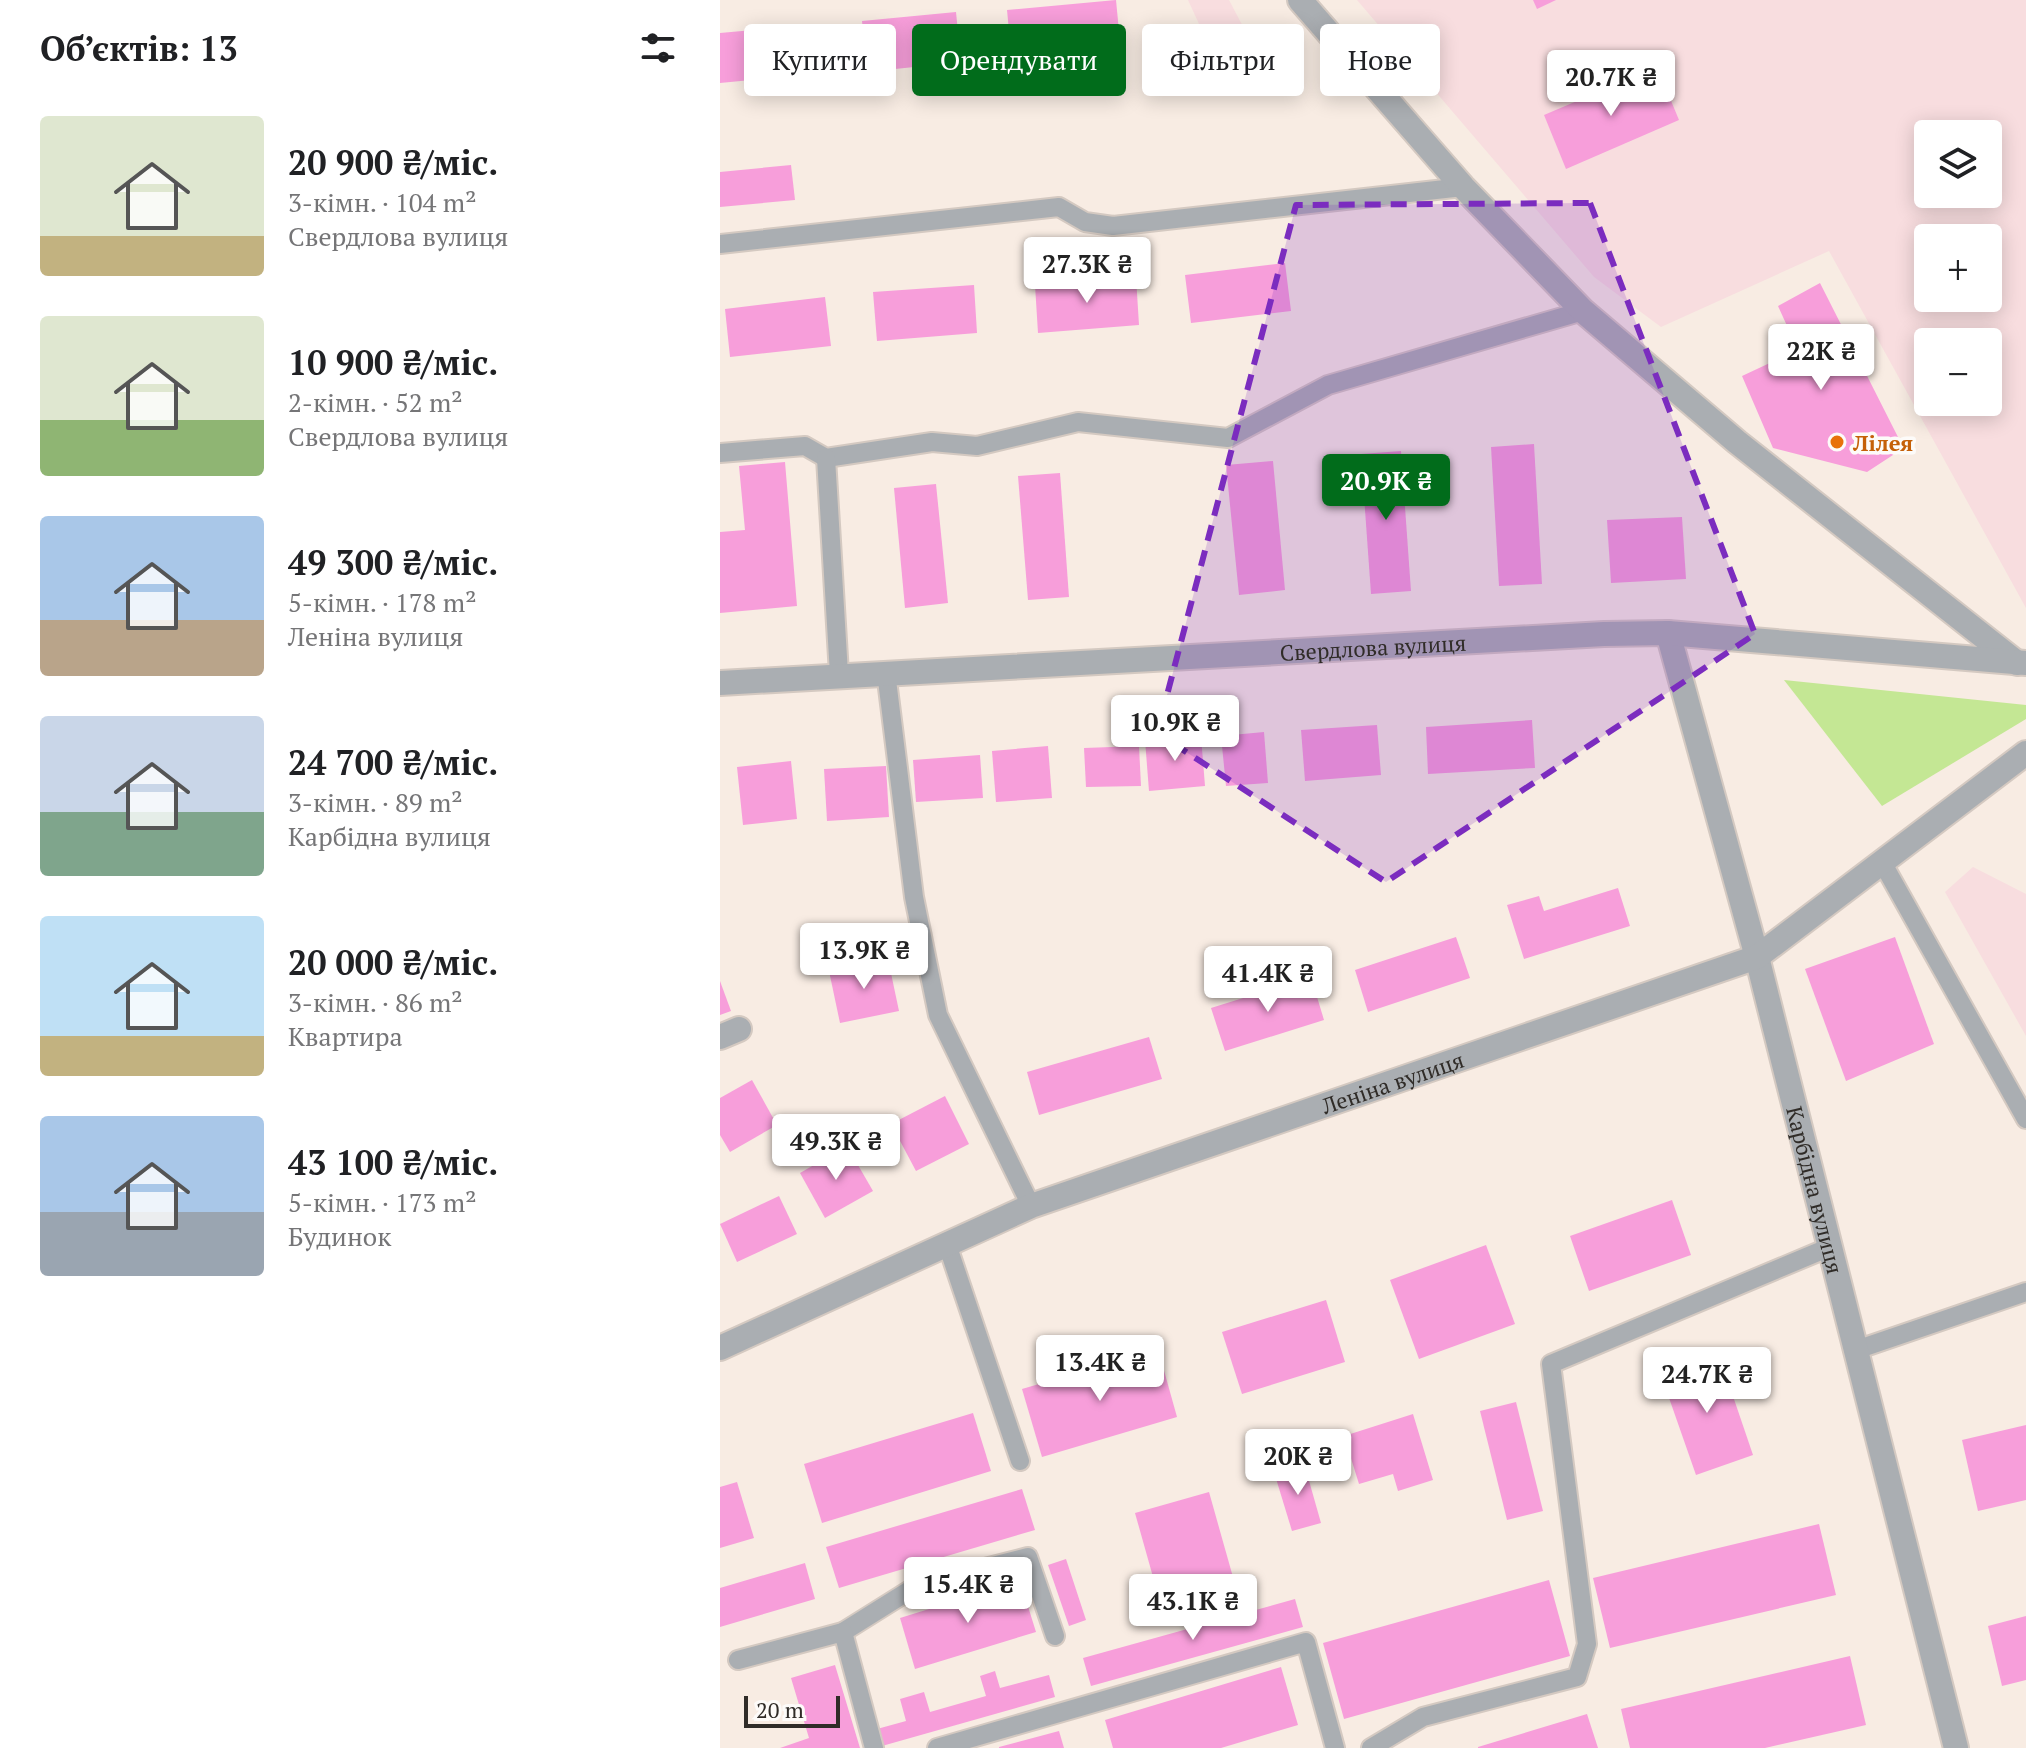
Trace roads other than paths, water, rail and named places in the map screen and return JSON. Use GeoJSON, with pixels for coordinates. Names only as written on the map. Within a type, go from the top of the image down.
{"type":"FeatureCollection","features":[{"type":"Feature","properties":{"kind":"street"},"geometry":{"type":"LineString","coordinates":[[1300,0],[1463,187],[1583,311],[1737,442],[2021,663]]}},
{"type":"Feature","properties":{"kind":"street","name":"Свердлова вулиця"},"geometry":{"type":"LineString","coordinates":[[720,683],[839,674],[1668,633],[2021,663]]}},
{"type":"Feature","properties":{"kind":"street","name":"Карбідна вулиця"},"geometry":{"type":"LineString","coordinates":[[1668,633],[1757,957],[1956,1748]]}},
{"type":"Feature","properties":{"kind":"street","name":"Леніна вулиця"},"geometry":{"type":"LineString","coordinates":[[720,1348],[1031,1206],[1757,957],[2026,753]]}},
{"type":"Feature","properties":{"kind":"lane"},"geometry":{"type":"LineString","coordinates":[[720,244],[1059,207],[1085,222],[1113,226],[1463,187]]}},
{"type":"Feature","properties":{"kind":"lane"},"geometry":{"type":"LineString","coordinates":[[720,453],[805,446],[826,458],[932,442],[977,446],[1078,422],[1228,438],[1328,385],[1583,311]]}},
{"type":"Feature","properties":{"kind":"lane"},"geometry":{"type":"LineString","coordinates":[[826,458],[839,674]]}},
{"type":"Feature","properties":{"kind":"lane"},"geometry":{"type":"LineString","coordinates":[[886,672],[914,897],[938,1015],[1031,1206]]}},
{"type":"Feature","properties":{"kind":"lane"},"geometry":{"type":"LineString","coordinates":[[1882,862],[2026,1119]]}},
{"type":"Feature","properties":{"kind":"lane"},"geometry":{"type":"LineString","coordinates":[[947,1244],[1020,1461]]}},
{"type":"Feature","properties":{"kind":"lane"},"geometry":{"type":"LineString","coordinates":[[1371,1748],[1423,1717],[1577,1677],[1587,1644],[1551,1364],[1830,1247]]}},
{"type":"Feature","properties":{"kind":"lane"},"geometry":{"type":"LineString","coordinates":[[1856,1350],[2026,1292]]}},
{"type":"Feature","properties":{"kind":"lane"},"geometry":{"type":"LineString","coordinates":[[738,1660],[843,1632],[918,1585],[1028,1557],[1055,1636]]}},
{"type":"Feature","properties":{"kind":"lane"},"geometry":{"type":"LineString","coordinates":[[843,1632],[874,1748]]}},
{"type":"Feature","properties":{"kind":"lane"},"geometry":{"type":"LineString","coordinates":[[937,1748],[1306,1642],[1335,1748]]}},
{"type":"Feature","properties":{"kind":"place","name":"Лілея"},"geometry":{"type":"Point","coordinates":[1837,442]}}]}
